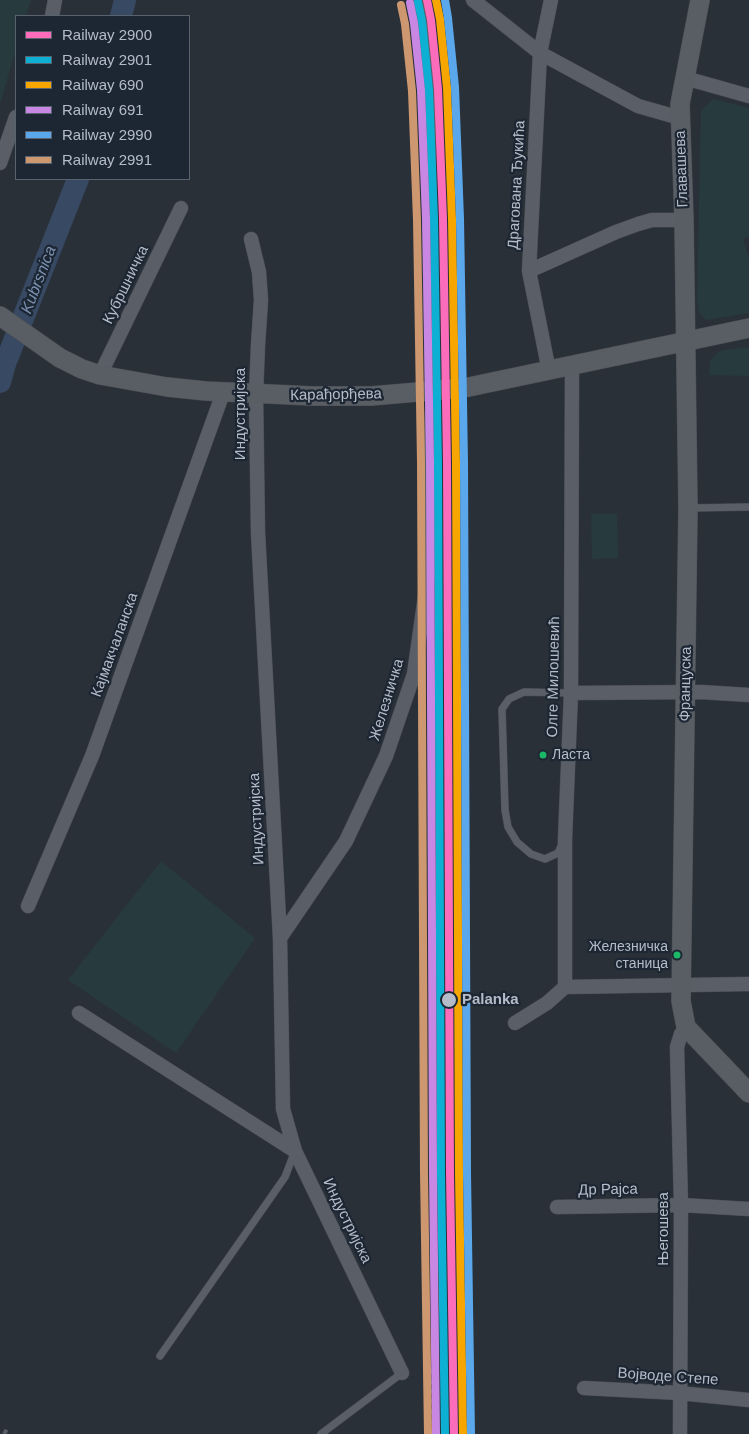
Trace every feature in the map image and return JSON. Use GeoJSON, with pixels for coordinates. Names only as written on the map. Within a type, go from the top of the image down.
{"type":"FeatureCollection","features":[{"type":"Feature","properties":{"kind":"main road","name":"Главашева"},"geometry":{"type":"LineString","coordinates":[[686,341],[680,104],[700,0]]}},
{"type":"Feature","properties":{"kind":"main road","name":"Карађорђева"},"geometry":{"type":"LineString","coordinates":[[0,316],[60,358],[82,369],[100,375],[167,387],[256,395],[371,396],[464,388],[749,328]]}},
{"type":"Feature","properties":{"kind":"main road","name":"Француска"},"geometry":{"type":"LineString","coordinates":[[686,341],[688,508],[680,985],[686,1027]]}},
{"type":"Feature","properties":{"kind":"main road"},"geometry":{"type":"LineString","coordinates":[[686,1027],[749,1093]]}},
{"type":"Feature","properties":{"kind":"street"},"geometry":{"type":"LineString","coordinates":[[52,15],[55,0]]}},
{"type":"Feature","properties":{"kind":"street"},"geometry":{"type":"LineString","coordinates":[[416,0],[421,27],[428,94],[432,392]]}},
{"type":"Feature","properties":{"kind":"street"},"geometry":{"type":"LineString","coordinates":[[473,0],[540,52],[638,106],[680,118]]}},
{"type":"Feature","properties":{"kind":"street","name":"Драгована Ђукића"},"geometry":{"type":"LineString","coordinates":[[549,371],[529,271],[540,52],[552,0]]}},
{"type":"Feature","properties":{"kind":"street"},"geometry":{"type":"LineString","coordinates":[[684,78],[749,96]]}},
{"type":"Feature","properties":{"kind":"street"},"geometry":{"type":"LineString","coordinates":[[0,163],[15,120]]}},
{"type":"Feature","properties":{"kind":"street","name":"Кубршничка"},"geometry":{"type":"LineString","coordinates":[[100,375],[181,208]]}},
{"type":"Feature","properties":{"kind":"street"},"geometry":{"type":"LineString","coordinates":[[529,271],[638,224],[652,220],[684,220]]}},
{"type":"Feature","properties":{"kind":"street","name":"Индустријска"},"geometry":{"type":"LineString","coordinates":[[251,239],[259,272],[261,300],[256,395],[259,543],[280,938],[283,1109],[295,1151],[402,1373]]}},
{"type":"Feature","properties":{"kind":"street","name":"Олге Милошевић"},"geometry":{"type":"LineString","coordinates":[[565,987],[565,840],[571,694],[572,366]]}},
{"type":"Feature","properties":{"kind":"street","name":"Кајмакчаланска"},"geometry":{"type":"LineString","coordinates":[[28,906],[92,756],[222,393]]}},
{"type":"Feature","properties":{"kind":"street","name":"Железничка"},"geometry":{"type":"LineString","coordinates":[[280,938],[346,841],[386,756],[414,674],[428,575],[432,412]]}},
{"type":"Feature","properties":{"kind":"street"},"geometry":{"type":"LineString","coordinates":[[571,694],[686,692],[749,695]]}},
{"type":"Feature","properties":{"kind":"street"},"geometry":{"type":"LineString","coordinates":[[515,1023],[547,1003],[565,987],[749,984]]}},
{"type":"Feature","properties":{"kind":"street"},"geometry":{"type":"LineString","coordinates":[[79,1013],[295,1151]]}},
{"type":"Feature","properties":{"kind":"street","name":"Његошева"},"geometry":{"type":"LineString","coordinates":[[680,1434],[681,1204],[677,1048],[681,1034],[686,1027]]}},
{"type":"Feature","properties":{"kind":"street","name":"Др Рајса"},"geometry":{"type":"LineString","coordinates":[[556,1207],[681,1204],[749,1209]]}},
{"type":"Feature","properties":{"kind":"street","name":"Војводе Степе"},"geometry":{"type":"LineString","coordinates":[[584,1388],[679,1393],[749,1400]]}},
{"type":"Feature","properties":{"kind":"lane"},"geometry":{"type":"LineString","coordinates":[[688,508],[749,507]]}},
{"type":"Feature","properties":{"kind":"lane"},"geometry":{"type":"LineString","coordinates":[[565,840],[558,853],[545,859],[531,854],[517,842],[508,827],[504,810],[502,708],[509,699],[524,692],[571,694]]}},
{"type":"Feature","properties":{"kind":"lane"},"geometry":{"type":"LineString","coordinates":[[160,1356],[285,1177],[295,1151]]}},
{"type":"Feature","properties":{"kind":"lane"},"geometry":{"type":"LineString","coordinates":[[321,1434],[402,1373]]}},
{"type":"Feature","properties":{"kind":"green space"},"geometry":{"type":"Polygon","coordinates":[[[0,0],[31,0],[26,15],[15,15],[15,52],[0,104],[0,0]]]}},
{"type":"Feature","properties":{"kind":"green space"},"geometry":{"type":"Polygon","coordinates":[[[713,99],[749,108],[749,237],[743,238],[749,259],[749,313],[706,320],[699,312],[697,300],[701,111],[713,99]]]}},
{"type":"Feature","properties":{"kind":"green space"},"geometry":{"type":"Polygon","coordinates":[[[749,347],[749,376],[709,375],[710,361],[717,353],[723,350],[749,347]]]}},
{"type":"Feature","properties":{"kind":"green space"},"geometry":{"type":"Polygon","coordinates":[[[591,514],[617,514],[618,558],[592,559],[591,514]]]}},
{"type":"Feature","properties":{"kind":"green space"},"geometry":{"type":"Polygon","coordinates":[[[161,861],[255,938],[176,1053],[68,980],[161,861]]]}},
{"type":"Feature","properties":{"kind":"waterway","name":"Kubrsnica"},"geometry":{"type":"LineString","coordinates":[[121,15],[125,0]]}},
{"type":"Feature","properties":{"kind":"waterway","name":"Kubrsnica"},"geometry":{"type":"LineString","coordinates":[[0,382],[5,364],[78,180]]}},
{"type":"Feature","properties":{"kind":"railway"},"geometry":{"type":"LineString","coordinates":[[429,1434],[435,1338]]}},
{"type":"Feature","properties":{"kind":"railway"},"geometry":{"type":"LineString","coordinates":[[4,1434],[7,1429]]}},
{"type":"Feature","properties":{"kind":"rail line","name":"2900"},"geometry":{"type":"LineString","coordinates":[[427,0],[431,20],[438,89],[443,219],[447,463],[450,1173],[454,1434]]}},
{"type":"Feature","properties":{"kind":"rail line","name":"690"},"geometry":{"type":"LineString","coordinates":[[436,0],[440,19],[447,88],[452,219],[456,463],[459,1173],[463,1434]]}},
{"type":"Feature","properties":{"kind":"rail line","name":"2990"},"geometry":{"type":"LineString","coordinates":[[445,0],[455,87],[460,219],[464,463],[467,1173],[471,1434]]}},
{"type":"Feature","properties":{"kind":"rail line","name":"2901"},"geometry":{"type":"LineString","coordinates":[[418,2],[422,21],[429,90],[434,219],[438,463],[441,1173],[445,1434]]}},
{"type":"Feature","properties":{"kind":"rail line","name":"691"},"geometry":{"type":"LineString","coordinates":[[410,3],[421,90],[426,219],[430,463],[436,1434]]}},
{"type":"Feature","properties":{"kind":"rail line","name":"2991"},"geometry":{"type":"LineString","coordinates":[[401,5],[405,24],[412,91],[417,220],[421,463],[424,1173],[428,1434]]}},
{"type":"Feature","properties":{"kind":"place","name":"Ласта"},"geometry":{"type":"Point","coordinates":[543,755]}},
{"type":"Feature","properties":{"kind":"place","name":"Железничка станица"},"geometry":{"type":"Point","coordinates":[677,955]}},
{"type":"Feature","properties":{"kind":"place","name":"Palanka"},"geometry":{"type":"Point","coordinates":[449,1000]}}]}
